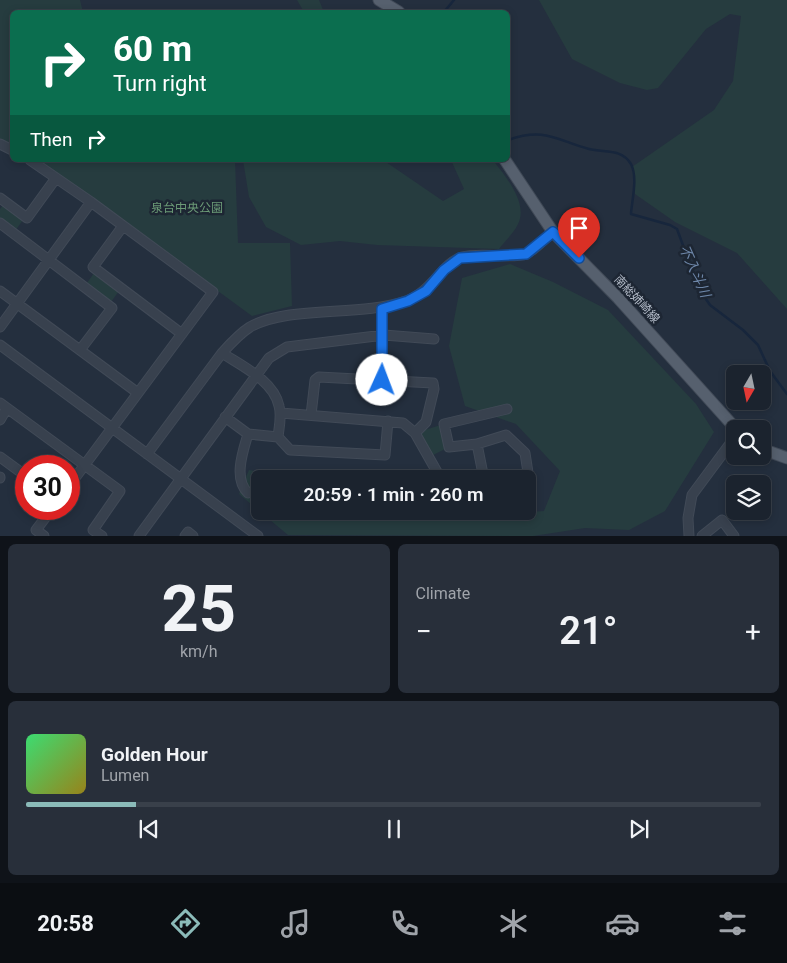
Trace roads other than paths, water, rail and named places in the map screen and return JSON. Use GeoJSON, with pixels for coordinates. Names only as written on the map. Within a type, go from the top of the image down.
{"type":"FeatureCollection","features":[{"type":"Feature","properties":{"kind":"main road"},"geometry":{"type":"LineString","coordinates":[[379,0],[396,10]]}},
{"type":"Feature","properties":{"kind":"main road","name":"南総姉崎線"},"geometry":{"type":"LineString","coordinates":[[506,162],[553,232],[618,298],[728,420]]}},
{"type":"Feature","properties":{"kind":"main road"},"geometry":{"type":"LineString","coordinates":[[771,452],[787,458]]}},
{"type":"Feature","properties":{"kind":"street"},"geometry":{"type":"LineString","coordinates":[[33,162],[91,202],[213,292],[80,471]]}},
{"type":"Feature","properties":{"kind":"street"},"geometry":{"type":"LineString","coordinates":[[0,198],[27,218],[56,178]]}},
{"type":"Feature","properties":{"kind":"street"},"geometry":{"type":"LineString","coordinates":[[0,327],[91,202]]}},
{"type":"Feature","properties":{"kind":"street"},"geometry":{"type":"LineString","coordinates":[[0,223],[112,308],[80,350]]}},
{"type":"Feature","properties":{"kind":"street"},"geometry":{"type":"LineString","coordinates":[[124,226],[93,267],[182,334]]}},
{"type":"Feature","properties":{"kind":"street"},"geometry":{"type":"LineString","coordinates":[[148,454],[222,353],[235,338],[262,322],[294,316],[382,309],[408,301],[426,291],[444,270],[460,258],[526,254],[553,232]]}},
{"type":"Feature","properties":{"kind":"street"},"geometry":{"type":"LineString","coordinates":[[0,291],[138,393]]}},
{"type":"Feature","properties":{"kind":"street"},"geometry":{"type":"LineString","coordinates":[[382,309],[384,335],[382,380]]}},
{"type":"Feature","properties":{"kind":"street"},"geometry":{"type":"LineString","coordinates":[[139,536],[225,417],[257,377],[269,358],[287,347],[384,335],[434,339]]}},
{"type":"Feature","properties":{"kind":"street"},"geometry":{"type":"LineString","coordinates":[[0,345],[258,536]]}},
{"type":"Feature","properties":{"kind":"street"},"geometry":{"type":"LineString","coordinates":[[222,353],[270,387],[277,396],[281,412],[278,437]]}},
{"type":"Feature","properties":{"kind":"street"},"geometry":{"type":"LineString","coordinates":[[311,415],[315,380],[319,377],[433,383],[434,389],[426,422],[415,433]]}},
{"type":"Feature","properties":{"kind":"street"},"geometry":{"type":"LineString","coordinates":[[0,420],[4,406],[120,491],[94,530],[102,536]]}},
{"type":"Feature","properties":{"kind":"street"},"geometry":{"type":"LineString","coordinates":[[507,409],[444,424],[449,447],[477,444],[506,435],[525,453],[528,470]]}},
{"type":"Feature","properties":{"kind":"street"},"geometry":{"type":"LineString","coordinates":[[281,412],[403,423],[415,433],[436,470]]}},
{"type":"Feature","properties":{"kind":"street"},"geometry":{"type":"LineString","coordinates":[[225,417],[248,434],[278,437],[290,450],[384,455],[388,421]]}},
{"type":"Feature","properties":{"kind":"street"},"geometry":{"type":"LineString","coordinates":[[248,434],[240,468],[241,484],[248,493]]}},
{"type":"Feature","properties":{"kind":"street"},"geometry":{"type":"LineString","coordinates":[[477,444],[482,470]]}},
{"type":"Feature","properties":{"kind":"street"},"geometry":{"type":"LineString","coordinates":[[689,536],[688,518],[692,494],[726,449]]}},
{"type":"Feature","properties":{"kind":"street"},"geometry":{"type":"LineString","coordinates":[[0,456],[15,468]]}},
{"type":"Feature","properties":{"kind":"street"},"geometry":{"type":"LineString","coordinates":[[44,520],[36,530],[44,536]]}},
{"type":"Feature","properties":{"kind":"street"},"geometry":{"type":"LineString","coordinates":[[702,536],[722,520],[734,536]]}},
{"type":"Feature","properties":{"kind":"street"},"geometry":{"type":"LineString","coordinates":[[185,536],[188,532],[193,536]]}},
{"type":"Feature","properties":{"kind":"waterway","name":"不入斗川"},"geometry":{"type":"LineString","coordinates":[[446,10],[454,0]]}},
{"type":"Feature","properties":{"kind":"waterway","name":"不入斗川"},"geometry":{"type":"LineString","coordinates":[[510,139],[532,135],[550,136],[589,149],[618,153],[627,159],[631,164],[634,176],[631,214],[670,225],[677,229],[699,289],[710,305],[743,330],[758,345],[770,371],[787,394]]}},
{"type":"Feature","properties":{"kind":"park label","name":"泉台中央公園"},"geometry":{"type":"Point","coordinates":[187,208]}}]}
